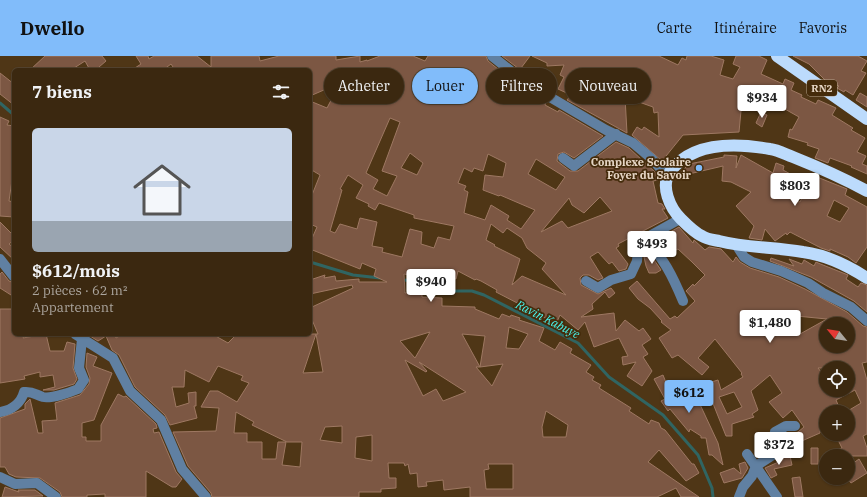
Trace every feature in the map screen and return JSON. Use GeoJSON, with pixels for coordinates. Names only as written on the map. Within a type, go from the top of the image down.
{"type":"FeatureCollection","features":[{"type":"Feature","properties":{"kind":"highway","name":"RN2"},"geometry":{"type":"LineString","coordinates":[[776,56],[867,119]]}},
{"type":"Feature","properties":{"kind":"highway"},"geometry":{"type":"LineString","coordinates":[[867,191],[831,172],[771,149],[728,145],[703,149],[688,154],[675,164],[667,176],[666,190],[669,201],[680,219],[702,236],[737,246],[802,251],[828,257],[851,268],[867,278]]}},
{"type":"Feature","properties":{"kind":"street"},"geometry":{"type":"LineString","coordinates":[[492,56],[526,83],[633,143],[652,159],[667,176]]}},
{"type":"Feature","properties":{"kind":"street"},"geometry":{"type":"LineString","coordinates":[[563,158],[574,166],[616,134]]}},
{"type":"Feature","properties":{"kind":"street"},"geometry":{"type":"LineString","coordinates":[[586,281],[598,288],[610,280],[631,274],[637,261],[638,249],[644,239],[680,219]]}},
{"type":"Feature","properties":{"kind":"street"},"geometry":{"type":"LineString","coordinates":[[644,239],[657,251],[674,279],[683,301]]}},
{"type":"Feature","properties":{"kind":"street"},"geometry":{"type":"LineString","coordinates":[[737,246],[744,257],[752,262],[781,271],[808,283],[823,293],[851,307],[867,322]]}},
{"type":"Feature","properties":{"kind":"street"},"geometry":{"type":"LineString","coordinates":[[0,260],[11,265]]}},
{"type":"Feature","properties":{"kind":"street"},"geometry":{"type":"LineString","coordinates":[[0,412],[17,405],[22,399],[24,392],[32,391],[42,397],[48,397],[78,389],[84,380],[79,368],[78,337]]}},
{"type":"Feature","properties":{"kind":"street"},"geometry":{"type":"LineString","coordinates":[[78,337],[113,358],[130,391],[161,420],[182,469],[206,497]]}},
{"type":"Feature","properties":{"kind":"street"},"geometry":{"type":"LineString","coordinates":[[739,497],[742,487],[752,476],[756,466],[782,449],[775,432],[786,426],[795,426]]}},
{"type":"Feature","properties":{"kind":"street"},"geometry":{"type":"LineString","coordinates":[[747,454],[777,497]]}},
{"type":"Feature","properties":{"kind":"street"},"geometry":{"type":"LineString","coordinates":[[0,477],[15,484],[37,482],[56,497]]}},
{"type":"Feature","properties":{"kind":"building"},"geometry":{"type":"Polygon","coordinates":[[[45,56],[102,56],[106,61],[100,68],[89,68],[85,61],[74,68],[32,68],[45,56]]]}},
{"type":"Feature","properties":{"kind":"building"},"geometry":{"type":"Polygon","coordinates":[[[136,56],[148,56],[149,59],[154,56],[197,56],[211,67],[211,56],[259,56],[260,61],[279,56],[336,56],[336,60],[360,56],[360,62],[380,56],[413,56],[425,61],[428,56],[486,56],[488,61],[497,68],[486,68],[486,104],[545,104],[558,112],[559,110],[603,136],[574,158],[564,152],[558,154],[557,161],[570,171],[578,171],[616,142],[629,148],[655,172],[658,180],[653,181],[658,203],[662,204],[665,209],[662,209],[668,218],[618,244],[619,246],[616,248],[628,264],[626,269],[619,271],[612,262],[609,264],[598,252],[590,257],[603,278],[598,280],[589,275],[583,275],[580,278],[581,285],[598,294],[611,288],[615,293],[609,298],[605,292],[592,304],[593,309],[581,317],[614,313],[616,331],[625,320],[639,331],[643,328],[651,339],[642,345],[648,354],[643,357],[652,371],[642,386],[627,376],[636,362],[623,365],[622,357],[628,356],[619,338],[594,347],[585,322],[578,330],[560,315],[556,324],[538,314],[539,312],[526,305],[525,307],[496,292],[497,290],[481,281],[475,280],[458,271],[456,279],[435,274],[433,279],[420,272],[419,277],[404,274],[405,293],[422,292],[422,297],[442,298],[442,306],[475,307],[475,309],[499,319],[502,314],[510,317],[511,315],[520,318],[519,320],[544,328],[539,341],[555,350],[560,342],[572,349],[570,353],[591,365],[586,372],[594,377],[592,380],[601,385],[599,388],[631,408],[629,411],[649,424],[651,420],[659,423],[661,428],[665,430],[692,464],[694,464],[699,473],[686,481],[659,450],[648,462],[699,497],[681,497],[676,488],[657,497],[470,497],[470,487],[444,490],[443,480],[426,482],[427,486],[418,487],[417,473],[410,474],[408,464],[405,466],[404,463],[388,463],[389,478],[396,478],[396,488],[381,489],[381,492],[359,492],[359,497],[212,497],[211,493],[188,466],[173,432],[216,431],[219,408],[201,407],[210,391],[218,391],[237,402],[249,383],[241,380],[243,376],[218,366],[209,382],[185,370],[184,387],[172,387],[176,407],[189,403],[188,393],[196,392],[196,406],[194,406],[197,418],[170,425],[165,415],[135,387],[119,355],[112,350],[106,336],[115,336],[116,338],[120,336],[216,336],[228,343],[235,336],[312,336],[312,334],[316,334],[318,334],[312,320],[312,307],[353,288],[352,285],[312,294],[312,279],[325,275],[324,278],[335,276],[336,281],[359,279],[359,282],[387,282],[374,276],[376,269],[362,263],[360,269],[312,250],[312,238],[317,227],[312,225],[312,195],[320,175],[312,170],[312,102],[327,108],[329,104],[404,104],[404,68],[324,68],[324,90],[312,95],[312,68],[174,68],[171,64],[166,68],[135,68],[141,64],[136,56]],[[390,118],[366,173],[378,180],[373,189],[387,196],[397,176],[382,171],[400,122],[390,118]],[[410,153],[401,168],[417,175],[423,163],[410,153]],[[488,154],[483,171],[474,168],[472,172],[464,168],[458,183],[466,186],[464,190],[468,192],[464,213],[485,220],[491,205],[509,216],[507,220],[521,229],[535,210],[500,195],[499,196],[483,190],[485,175],[503,177],[506,163],[488,154]],[[536,159],[528,174],[556,190],[565,177],[536,159]],[[348,175],[340,189],[342,190],[330,231],[335,233],[340,224],[357,229],[360,218],[377,222],[372,246],[383,248],[382,252],[402,257],[410,229],[422,232],[421,244],[434,248],[438,237],[450,240],[454,226],[414,218],[414,215],[379,203],[375,210],[368,206],[369,204],[356,198],[363,185],[348,175]],[[600,197],[584,213],[572,205],[569,198],[541,232],[562,221],[568,228],[612,211],[600,197]],[[491,224],[486,240],[495,245],[494,246],[520,259],[512,285],[522,276],[566,295],[542,269],[546,263],[527,248],[522,238],[507,228],[503,233],[491,224]],[[509,327],[506,348],[519,349],[528,334],[509,327]],[[430,332],[400,341],[415,358],[430,332]],[[316,334],[303,373],[323,372],[316,334]],[[462,334],[480,367],[485,336],[462,334]],[[405,360],[423,396],[436,389],[443,401],[466,392],[419,362],[427,371],[426,372],[405,360]],[[503,364],[480,367],[476,367],[492,386],[503,364]],[[546,411],[542,427],[543,437],[566,437],[568,425],[546,411]],[[236,412],[234,433],[247,433],[247,442],[262,442],[262,459],[276,459],[278,442],[286,442],[282,465],[300,467],[302,442],[287,442],[252,425],[254,422],[236,412]],[[342,426],[325,427],[320,440],[342,443],[342,426]],[[372,435],[356,437],[355,458],[372,461],[372,435]],[[488,464],[489,469],[484,470],[486,489],[513,489],[513,464],[488,464]]]}},
{"type":"Feature","properties":{"kind":"building"},"geometry":{"type":"Polygon","coordinates":[[[502,56],[530,56],[521,68],[518,68],[502,56]]]}},
{"type":"Feature","properties":{"kind":"building"},"geometry":{"type":"Polygon","coordinates":[[[532,56],[659,56],[678,65],[682,58],[686,60],[687,56],[711,56],[724,60],[720,75],[733,79],[740,67],[733,64],[736,56],[759,56],[767,60],[761,74],[783,84],[785,79],[794,83],[791,90],[802,95],[801,97],[816,104],[818,100],[836,108],[832,115],[853,128],[851,130],[865,138],[857,152],[866,156],[862,164],[867,166],[867,174],[851,167],[852,166],[830,158],[828,163],[815,158],[819,149],[807,145],[808,143],[788,137],[790,129],[792,130],[799,117],[776,104],[777,102],[754,92],[750,103],[742,100],[739,132],[683,135],[662,161],[632,135],[637,127],[642,130],[644,127],[659,137],[658,112],[654,113],[653,107],[645,104],[651,104],[651,68],[565,68],[565,92],[558,89],[564,77],[560,75],[564,65],[547,66],[547,63],[532,56]]]}},
{"type":"Feature","properties":{"kind":"building"},"geometry":{"type":"Polygon","coordinates":[[[793,56],[858,56],[867,61],[861,71],[866,73],[853,95],[845,90],[844,92],[837,88],[839,86],[826,81],[809,64],[793,56]]]}},
{"type":"Feature","properties":{"kind":"building"},"geometry":{"type":"Polygon","coordinates":[[[0,73],[12,82],[12,103],[0,94],[0,73]]]}},
{"type":"Feature","properties":{"kind":"building"},"geometry":{"type":"Polygon","coordinates":[[[860,93],[867,97],[867,107],[856,100],[860,93]]]}},
{"type":"Feature","properties":{"kind":"building"},"geometry":{"type":"Polygon","coordinates":[[[574,104],[625,104],[627,133],[574,104]]]}},
{"type":"Feature","properties":{"kind":"building"},"geometry":{"type":"Polygon","coordinates":[[[761,112],[767,115],[762,127],[756,123],[761,112]]]}},
{"type":"Feature","properties":{"kind":"building"},"geometry":{"type":"Polygon","coordinates":[[[0,117],[9,121],[7,125],[12,126],[12,180],[9,201],[12,202],[12,217],[0,216],[0,117]]]}},
{"type":"Feature","properties":{"kind":"building"},"geometry":{"type":"Polygon","coordinates":[[[724,155],[737,156],[736,168],[741,155],[773,173],[776,163],[784,166],[783,170],[794,176],[784,195],[800,202],[812,175],[847,189],[845,195],[867,207],[867,247],[856,263],[848,257],[830,249],[830,251],[821,248],[790,232],[787,235],[786,233],[775,241],[765,229],[762,240],[749,238],[754,226],[736,206],[751,192],[731,182],[722,181],[723,166],[676,177],[689,164],[724,157],[724,155]],[[834,200],[827,216],[840,222],[849,208],[834,200]]]}},
{"type":"Feature","properties":{"kind":"building"},"geometry":{"type":"Polygon","coordinates":[[[0,222],[12,234],[12,242],[9,244],[12,246],[12,258],[0,247],[0,222]]]}},
{"type":"Feature","properties":{"kind":"building"},"geometry":{"type":"Polygon","coordinates":[[[679,227],[693,243],[694,240],[705,250],[709,247],[721,249],[733,262],[736,257],[740,262],[750,268],[779,277],[805,289],[847,312],[853,317],[819,317],[819,318],[786,315],[800,334],[819,323],[819,353],[855,353],[855,319],[863,326],[867,327],[867,362],[862,363],[867,380],[867,434],[863,436],[867,448],[867,456],[855,456],[855,449],[840,449],[842,448],[838,441],[855,441],[855,407],[861,403],[855,390],[855,361],[819,361],[819,397],[842,397],[836,400],[838,405],[819,405],[819,433],[788,447],[784,436],[798,432],[804,427],[792,410],[783,418],[769,402],[782,393],[770,375],[751,391],[758,410],[752,414],[754,417],[732,424],[732,436],[726,436],[710,396],[712,396],[708,383],[718,380],[721,390],[743,377],[741,374],[742,373],[715,339],[698,358],[709,367],[702,375],[678,355],[672,358],[659,338],[671,330],[661,322],[662,321],[650,308],[638,299],[629,288],[637,281],[670,319],[675,316],[677,318],[695,301],[686,291],[693,284],[694,286],[705,275],[678,249],[676,250],[665,239],[659,243],[656,240],[679,227]],[[734,392],[719,397],[727,414],[742,407],[734,392]]]}},
{"type":"Feature","properties":{"kind":"building"},"geometry":{"type":"Polygon","coordinates":[[[650,254],[661,270],[656,273],[649,273],[646,266],[644,257],[650,254]]]}},
{"type":"Feature","properties":{"kind":"building"},"geometry":{"type":"Polygon","coordinates":[[[771,258],[794,266],[789,259],[802,264],[804,260],[814,266],[816,262],[848,275],[846,279],[858,287],[861,283],[867,285],[867,312],[854,301],[811,277],[770,261],[771,258]]]}},
{"type":"Feature","properties":{"kind":"building"},"geometry":{"type":"Polygon","coordinates":[[[2,272],[9,281],[12,282],[11,295],[0,288],[0,274],[2,272]]]}},
{"type":"Feature","properties":{"kind":"building"},"geometry":{"type":"Polygon","coordinates":[[[0,309],[12,309],[12,336],[24,336],[23,338],[46,336],[50,351],[64,351],[67,342],[75,344],[73,368],[77,379],[74,384],[54,390],[43,390],[55,387],[53,375],[40,377],[40,372],[24,376],[25,379],[0,383],[0,309]]]}},
{"type":"Feature","properties":{"kind":"building"},"geometry":{"type":"Polygon","coordinates":[[[90,336],[106,336],[98,341],[90,336]]]}},
{"type":"Feature","properties":{"kind":"building"},"geometry":{"type":"Polygon","coordinates":[[[87,353],[97,357],[93,366],[112,373],[94,420],[82,423],[82,437],[86,437],[86,441],[101,441],[101,425],[118,394],[124,397],[126,396],[156,424],[157,428],[153,429],[154,433],[159,432],[176,472],[182,479],[176,487],[172,487],[146,471],[146,497],[105,497],[105,494],[87,495],[87,497],[62,497],[60,492],[40,478],[16,477],[9,474],[5,467],[0,467],[0,418],[25,409],[25,404],[30,399],[38,433],[43,433],[42,421],[57,420],[55,403],[80,395],[89,384],[90,378],[86,367],[87,353]]]}},
{"type":"Feature","properties":{"kind":"building"},"geometry":{"type":"Polygon","coordinates":[[[663,375],[667,385],[680,381],[684,388],[677,391],[685,403],[697,398],[718,443],[723,465],[712,455],[709,455],[706,438],[701,438],[701,436],[690,429],[689,432],[670,409],[668,411],[661,401],[665,399],[654,379],[663,375]]]}},
{"type":"Feature","properties":{"kind":"building"},"geometry":{"type":"Polygon","coordinates":[[[811,448],[818,448],[818,464],[811,464],[811,448]]]}},
{"type":"Feature","properties":{"kind":"building"},"geometry":{"type":"Polygon","coordinates":[[[790,456],[792,465],[774,469],[777,475],[771,478],[765,468],[783,460],[783,457],[790,456]]]}},
{"type":"Feature","properties":{"kind":"building"},"geometry":{"type":"Polygon","coordinates":[[[859,459],[867,473],[855,480],[855,462],[859,459]]]}},
{"type":"Feature","properties":{"kind":"building"},"geometry":{"type":"Polygon","coordinates":[[[745,462],[748,468],[742,478],[724,483],[720,473],[734,468],[741,474],[739,464],[745,462]]]}},
{"type":"Feature","properties":{"kind":"building"},"geometry":{"type":"Polygon","coordinates":[[[800,477],[803,497],[795,497],[792,478],[800,477]]]}},
{"type":"Feature","properties":{"kind":"building"},"geometry":{"type":"Polygon","coordinates":[[[5,487],[19,492],[18,490],[35,490],[43,496],[2,497],[5,487]]]}},
{"type":"Feature","properties":{"kind":"waterway","name":"Ravin Kabuye"},"geometry":{"type":"LineString","coordinates":[[0,103],[12,113]]}},
{"type":"Feature","properties":{"kind":"waterway","name":"Ravin Kabuye"},"geometry":{"type":"LineString","coordinates":[[312,263],[353,275],[380,278]]}},
{"type":"Feature","properties":{"kind":"waterway","name":"Ravin Kabuye"},"geometry":{"type":"LineString","coordinates":[[402,280],[420,281],[434,291],[472,291],[484,295],[578,343],[609,377],[663,415],[698,455],[712,488],[713,497]]}},
{"type":"Feature","properties":{"kind":"place","name":"Complexe Scolaire Foyer du Savoir"},"geometry":{"type":"Point","coordinates":[699,168]}}]}
